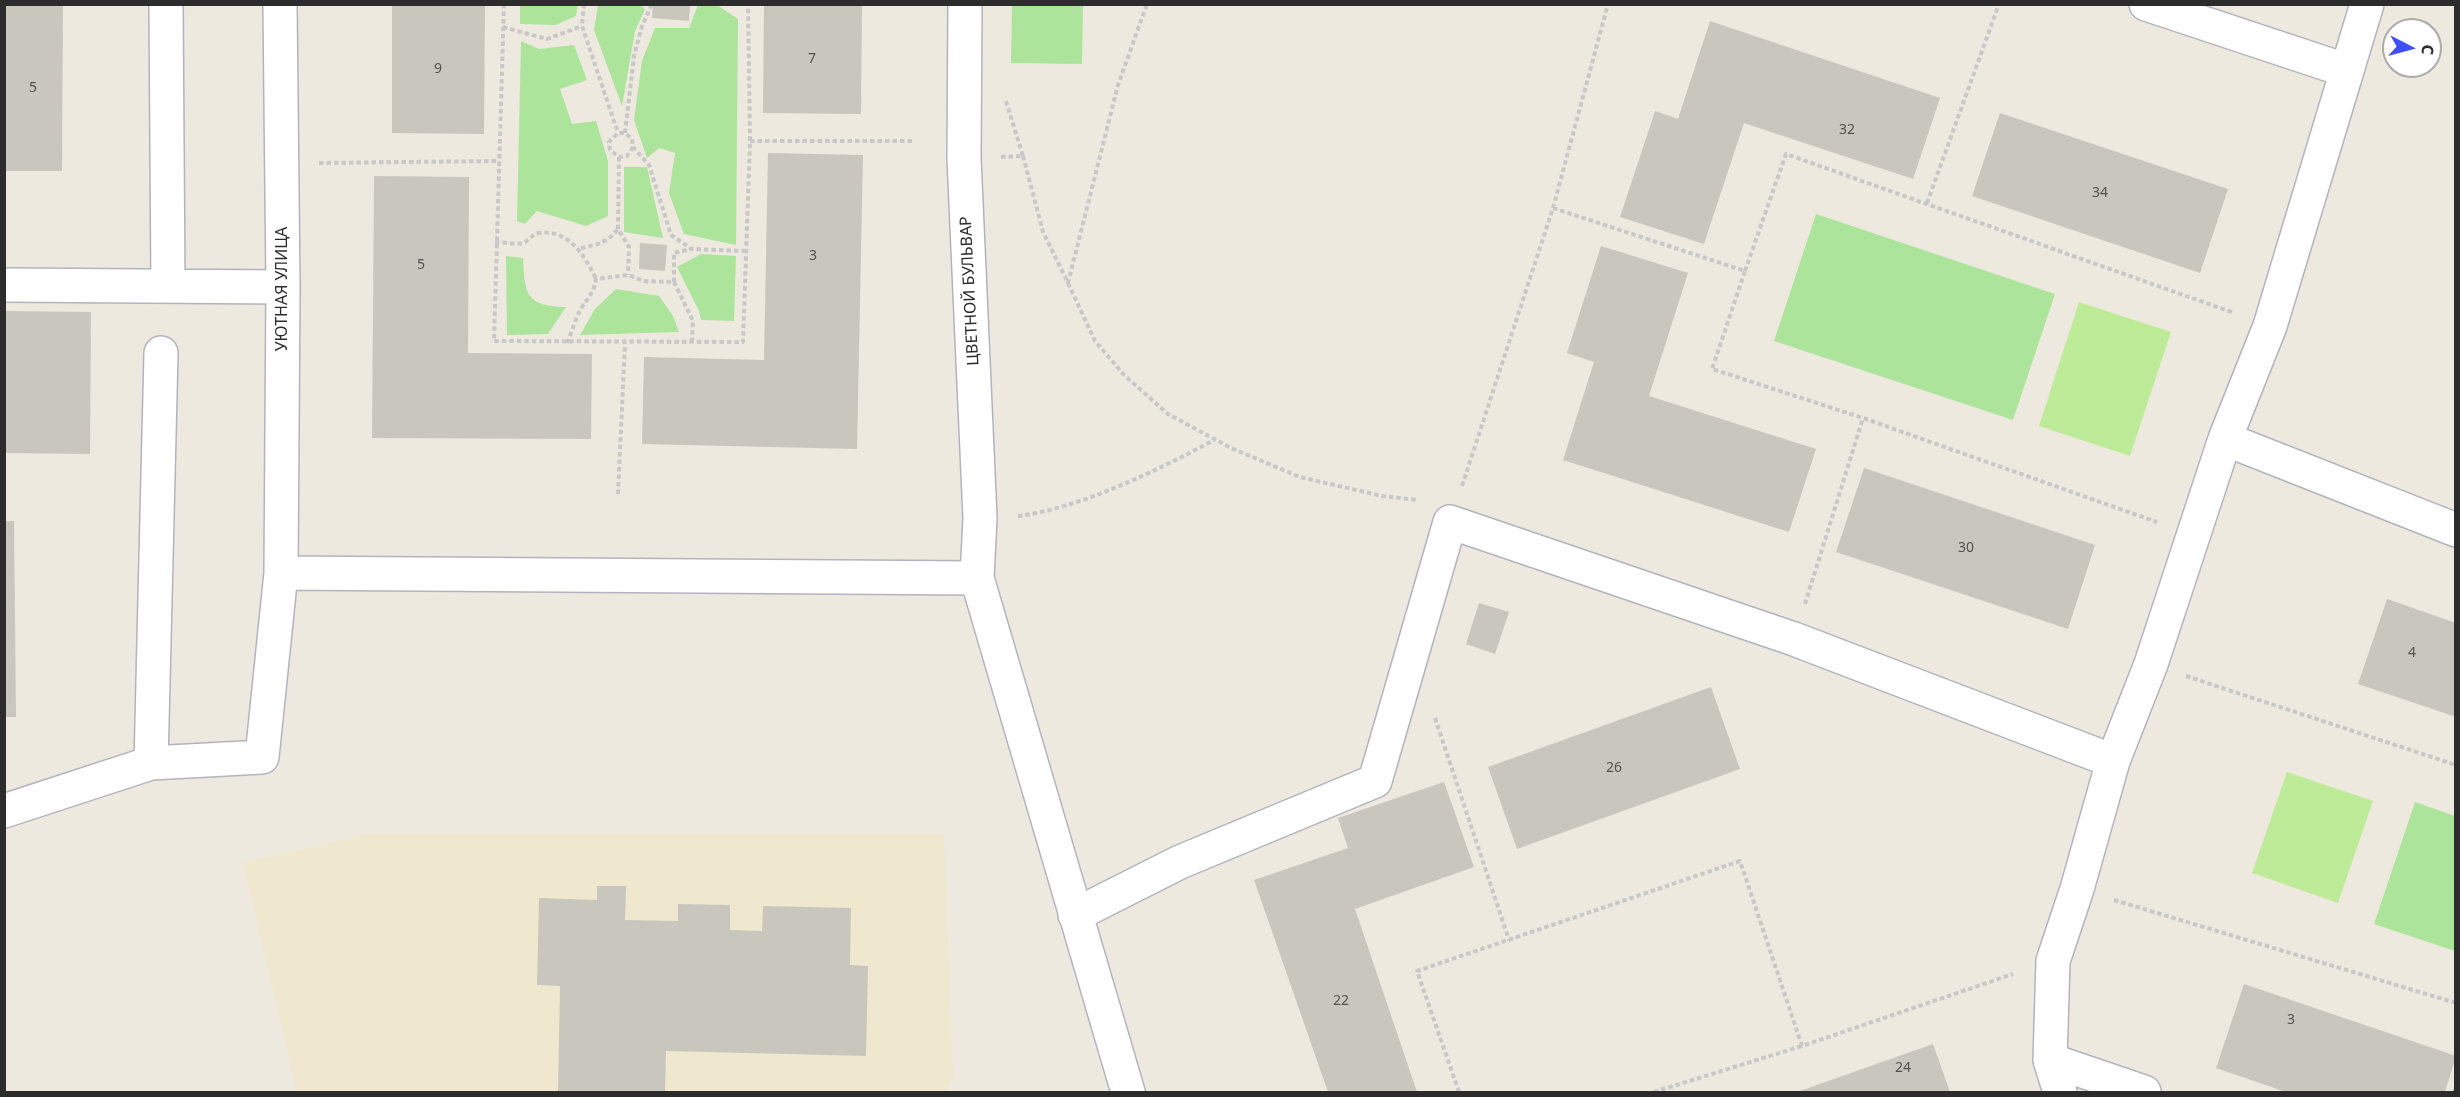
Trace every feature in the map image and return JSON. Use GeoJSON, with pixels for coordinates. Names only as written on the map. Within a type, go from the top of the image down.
{"type":"FeatureCollection","features":[{"type":"Feature","properties":{"kind":"street"},"geometry":{"type":"LineString","coordinates":[[166,4],[168,286]]}},
{"type":"Feature","properties":{"kind":"street","name":"УЮТНАЯ УЛИЦА"},"geometry":{"type":"LineString","coordinates":[[152,763],[262,757],[281,573],[283,287],[280,4]]}},
{"type":"Feature","properties":{"kind":"street","name":"ЦВЕТНОЙ БУЛЬВАР"},"geometry":{"type":"LineString","coordinates":[[965,4],[964,158],[980,518],[977,578],[1128,1092]]}},
{"type":"Feature","properties":{"kind":"street"},"geometry":{"type":"LineString","coordinates":[[2146,4],[2345,70]]}},
{"type":"Feature","properties":{"kind":"street"},"geometry":{"type":"LineString","coordinates":[[2060,1092],[2050,1060],[2053,961],[2077,889],[2113,761],[2151,664],[2225,439],[2270,326],[2345,70],[2367,4]]}},
{"type":"Feature","properties":{"kind":"street"},"geometry":{"type":"LineString","coordinates":[[4,285],[283,287]]}},
{"type":"Feature","properties":{"kind":"street"},"geometry":{"type":"LineString","coordinates":[[4,812],[152,763],[161,353]]}},
{"type":"Feature","properties":{"kind":"street"},"geometry":{"type":"LineString","coordinates":[[2225,439],[2456,530]]}},
{"type":"Feature","properties":{"kind":"street"},"geometry":{"type":"LineString","coordinates":[[1075,915],[1180,862],[1375,781],[1450,522],[1794,639],[2113,761]]}},
{"type":"Feature","properties":{"kind":"street"},"geometry":{"type":"LineString","coordinates":[[281,573],[977,578]]}},
{"type":"Feature","properties":{"kind":"street"},"geometry":{"type":"LineString","coordinates":[[2050,1060],[2144,1092]]}},
{"type":"Feature","properties":{"kind":"path"},"geometry":{"type":"LineString","coordinates":[[504,4],[495,242],[494,340],[567,343],[692,340],[743,342],[750,141],[748,4]]}},
{"type":"Feature","properties":{"kind":"path"},"geometry":{"type":"LineString","coordinates":[[584,4],[582,26],[618,133]]}},
{"type":"Feature","properties":{"kind":"path"},"geometry":{"type":"LineString","coordinates":[[626,133],[634,56],[642,26],[652,4]]}},
{"type":"Feature","properties":{"kind":"path"},"geometry":{"type":"LineString","coordinates":[[1068,283],[1118,85],[1147,4]]}},
{"type":"Feature","properties":{"kind":"path"},"geometry":{"type":"LineString","coordinates":[[1023,156],[1043,232],[1095,341],[1108,359],[1168,414],[1215,440],[1300,477],[1382,496],[1415,498],[1450,522],[1553,208],[1608,4]]}},
{"type":"Feature","properties":{"kind":"path"},"geometry":{"type":"LineString","coordinates":[[1927,203],[1999,4]]}},
{"type":"Feature","properties":{"kind":"path"},"geometry":{"type":"LineString","coordinates":[[503,27],[547,39],[582,26]]}},
{"type":"Feature","properties":{"kind":"path"},"geometry":{"type":"LineString","coordinates":[[633,147],[627,156],[620,157],[613,153],[609,146],[611,138],[618,133],[626,133],[632,139],[633,147],[649,165],[671,235],[692,249]]}},
{"type":"Feature","properties":{"kind":"path"},"geometry":{"type":"LineString","coordinates":[[750,141],[914,141]]}},
{"type":"Feature","properties":{"kind":"path"},"geometry":{"type":"LineString","coordinates":[[2194,535],[1863,418],[1712,369],[1786,154],[2270,326]]}},
{"type":"Feature","properties":{"kind":"path"},"geometry":{"type":"LineString","coordinates":[[620,157],[618,229],[629,247],[628,275]]}},
{"type":"Feature","properties":{"kind":"path"},"geometry":{"type":"LineString","coordinates":[[312,163],[498,161]]}},
{"type":"Feature","properties":{"kind":"path"},"geometry":{"type":"LineString","coordinates":[[1553,208],[1745,271]]}},
{"type":"Feature","properties":{"kind":"path"},"geometry":{"type":"LineString","coordinates":[[580,248],[598,245],[611,238],[618,229]]}},
{"type":"Feature","properties":{"kind":"path"},"geometry":{"type":"LineString","coordinates":[[495,242],[523,243],[535,234],[544,233],[562,237],[580,248],[596,279],[595,289],[581,308],[567,343]]}},
{"type":"Feature","properties":{"kind":"path"},"geometry":{"type":"LineString","coordinates":[[692,340],[693,321],[674,282],[674,253],[692,249],[745,251]]}},
{"type":"Feature","properties":{"kind":"path"},"geometry":{"type":"LineString","coordinates":[[596,279],[628,275],[644,281],[674,282]]}},
{"type":"Feature","properties":{"kind":"path"},"geometry":{"type":"LineString","coordinates":[[618,494],[625,342]]}},
{"type":"Feature","properties":{"kind":"path"},"geometry":{"type":"LineString","coordinates":[[1794,639],[1863,418]]}},
{"type":"Feature","properties":{"kind":"path"},"geometry":{"type":"LineString","coordinates":[[980,518],[1046,512],[1166,466],[1215,440]]}},
{"type":"Feature","properties":{"kind":"path"},"geometry":{"type":"LineString","coordinates":[[2151,664],[2456,765]]}},
{"type":"Feature","properties":{"kind":"path"},"geometry":{"type":"LineString","coordinates":[[1435,717],[1509,939]]}},
{"type":"Feature","properties":{"kind":"path"},"geometry":{"type":"LineString","coordinates":[[1459,1092],[1417,971],[1740,861],[1802,1046]]}},
{"type":"Feature","properties":{"kind":"path"},"geometry":{"type":"LineString","coordinates":[[2077,889],[2456,1003]]}},
{"type":"Feature","properties":{"kind":"path"},"geometry":{"type":"LineString","coordinates":[[1654,1092],[1802,1046],[2053,961]]}},
{"type":"Feature","properties":{"kind":"shaded area"},"geometry":{"type":"Polygon","coordinates":[[[368,834],[944,834],[953,1076],[945,1092],[297,1092],[243,863],[368,834]]]}},
{"type":"Feature","properties":{"kind":"green space"},"geometry":{"type":"Polygon","coordinates":[[[520,4],[578,5],[576,16],[556,25],[520,24],[520,4]]]}},
{"type":"Feature","properties":{"kind":"green space"},"geometry":{"type":"Polygon","coordinates":[[[598,5],[640,5],[645,9],[635,31],[622,106],[594,30],[598,5]]]}},
{"type":"Feature","properties":{"kind":"green space"},"geometry":{"type":"Polygon","coordinates":[[[698,5],[717,5],[738,19],[736,245],[684,234],[669,193],[675,153],[659,148],[647,158],[634,120],[642,61],[655,28],[689,28],[698,5]]]}},
{"type":"Feature","properties":{"kind":"green space"},"geometry":{"type":"Polygon","coordinates":[[[1012,5],[1083,5],[1082,64],[1011,63],[1012,5]]]}},
{"type":"Feature","properties":{"kind":"green space"},"geometry":{"type":"Polygon","coordinates":[[[521,41],[539,49],[574,45],[587,80],[560,89],[572,124],[596,121],[608,161],[608,216],[586,226],[537,211],[525,224],[517,221],[521,41]]]}},
{"type":"Feature","properties":{"kind":"green space"},"geometry":{"type":"Polygon","coordinates":[[[624,167],[647,167],[663,238],[624,232],[624,167]]]}},
{"type":"Feature","properties":{"kind":"green space"},"geometry":{"type":"Polygon","coordinates":[[[1816,214],[2055,294],[2013,420],[1774,341],[1816,214]]]}},
{"type":"Feature","properties":{"kind":"green space"},"geometry":{"type":"Polygon","coordinates":[[[701,254],[736,256],[734,321],[701,320],[699,311],[677,267],[701,254]]]}},
{"type":"Feature","properties":{"kind":"green space"},"geometry":{"type":"Polygon","coordinates":[[[506,256],[523,258],[527,289],[535,301],[566,307],[548,334],[507,335],[506,256]]]}},
{"type":"Feature","properties":{"kind":"green space"},"geometry":{"type":"Polygon","coordinates":[[[616,289],[659,296],[673,316],[679,332],[580,335],[595,309],[616,289]]]}},
{"type":"Feature","properties":{"kind":"green space"},"geometry":{"type":"Polygon","coordinates":[[[2079,302],[2171,332],[2130,456],[2039,426],[2079,302]]]}},
{"type":"Feature","properties":{"kind":"green space"},"geometry":{"type":"Polygon","coordinates":[[[2287,772],[2373,801],[2338,903],[2252,873],[2287,772]]]}},
{"type":"Feature","properties":{"kind":"green space"},"geometry":{"type":"Polygon","coordinates":[[[2415,802],[2455,816],[2455,951],[2374,924],[2415,802]]]}},
{"type":"Feature","properties":{"kind":"building"},"geometry":{"type":"Polygon","coordinates":[[[4,4],[63,4],[62,171],[4,171],[4,4]]]}},
{"type":"Feature","properties":{"kind":"building"},"geometry":{"type":"Polygon","coordinates":[[[392,4],[485,4],[484,134],[392,133],[392,4]]]}},
{"type":"Feature","properties":{"kind":"building"},"geometry":{"type":"Polygon","coordinates":[[[653,4],[690,4],[689,21],[652,18],[653,4]]]}},
{"type":"Feature","properties":{"kind":"building"},"geometry":{"type":"Polygon","coordinates":[[[764,4],[862,4],[861,114],[763,113],[764,4]]]}},
{"type":"Feature","properties":{"kind":"building"},"geometry":{"type":"Polygon","coordinates":[[[1710,21],[1940,98],[1913,179],[1744,123],[1704,244],[1620,217],[1655,111],[1678,119],[1710,21]]]}},
{"type":"Feature","properties":{"kind":"building"},"geometry":{"type":"Polygon","coordinates":[[[2000,113],[2228,189],[2200,273],[1972,196],[2000,113]]]}},
{"type":"Feature","properties":{"kind":"building"},"geometry":{"type":"Polygon","coordinates":[[[768,153],[863,155],[857,449],[642,444],[644,357],[764,360],[768,153]]]}},
{"type":"Feature","properties":{"kind":"building"},"geometry":{"type":"Polygon","coordinates":[[[374,176],[469,177],[468,353],[592,354],[591,439],[372,438],[374,176]]]}},
{"type":"Feature","properties":{"kind":"building"},"geometry":{"type":"Polygon","coordinates":[[[640,243],[667,245],[665,271],[639,269],[640,243]]]}},
{"type":"Feature","properties":{"kind":"building"},"geometry":{"type":"Polygon","coordinates":[[[1601,246],[1688,273],[1649,396],[1816,449],[1789,532],[1563,460],[1594,362],[1567,353],[1601,246]]]}},
{"type":"Feature","properties":{"kind":"building"},"geometry":{"type":"Polygon","coordinates":[[[4,311],[91,312],[90,454],[4,453],[4,311]]]}},
{"type":"Feature","properties":{"kind":"building"},"geometry":{"type":"Polygon","coordinates":[[[1864,468],[2095,545],[2068,629],[1836,552],[1864,468]]]}},
{"type":"Feature","properties":{"kind":"building"},"geometry":{"type":"Polygon","coordinates":[[[4,521],[14,521],[16,717],[4,717],[4,521]]]}},
{"type":"Feature","properties":{"kind":"building"},"geometry":{"type":"Polygon","coordinates":[[[2387,599],[2456,623],[2456,717],[2358,684],[2387,599]]]}},
{"type":"Feature","properties":{"kind":"building"},"geometry":{"type":"Polygon","coordinates":[[[1479,603],[1509,612],[1495,654],[1466,644],[1479,603]]]}},
{"type":"Feature","properties":{"kind":"building"},"geometry":{"type":"Polygon","coordinates":[[[1711,687],[1740,769],[1517,849],[1488,767],[1711,687]]]}},
{"type":"Feature","properties":{"kind":"building"},"geometry":{"type":"Polygon","coordinates":[[[1444,782],[1474,867],[1355,909],[1417,1092],[1328,1092],[1254,880],[1348,848],[1338,818],[1444,782]]]}},
{"type":"Feature","properties":{"kind":"building"},"geometry":{"type":"Polygon","coordinates":[[[597,886],[626,886],[625,920],[678,921],[678,904],[730,905],[730,930],[762,931],[763,906],[851,908],[850,965],[868,966],[866,1056],[666,1051],[665,1092],[558,1092],[560,986],[537,985],[539,898],[597,900],[597,886]]]}},
{"type":"Feature","properties":{"kind":"building"},"geometry":{"type":"Polygon","coordinates":[[[2244,984],[2456,1056],[2445,1092],[2286,1092],[2216,1068],[2244,984]]]}},
{"type":"Feature","properties":{"kind":"building"},"geometry":{"type":"Polygon","coordinates":[[[1933,1044],[1950,1092],[1797,1092],[1933,1044]]]}}]}
